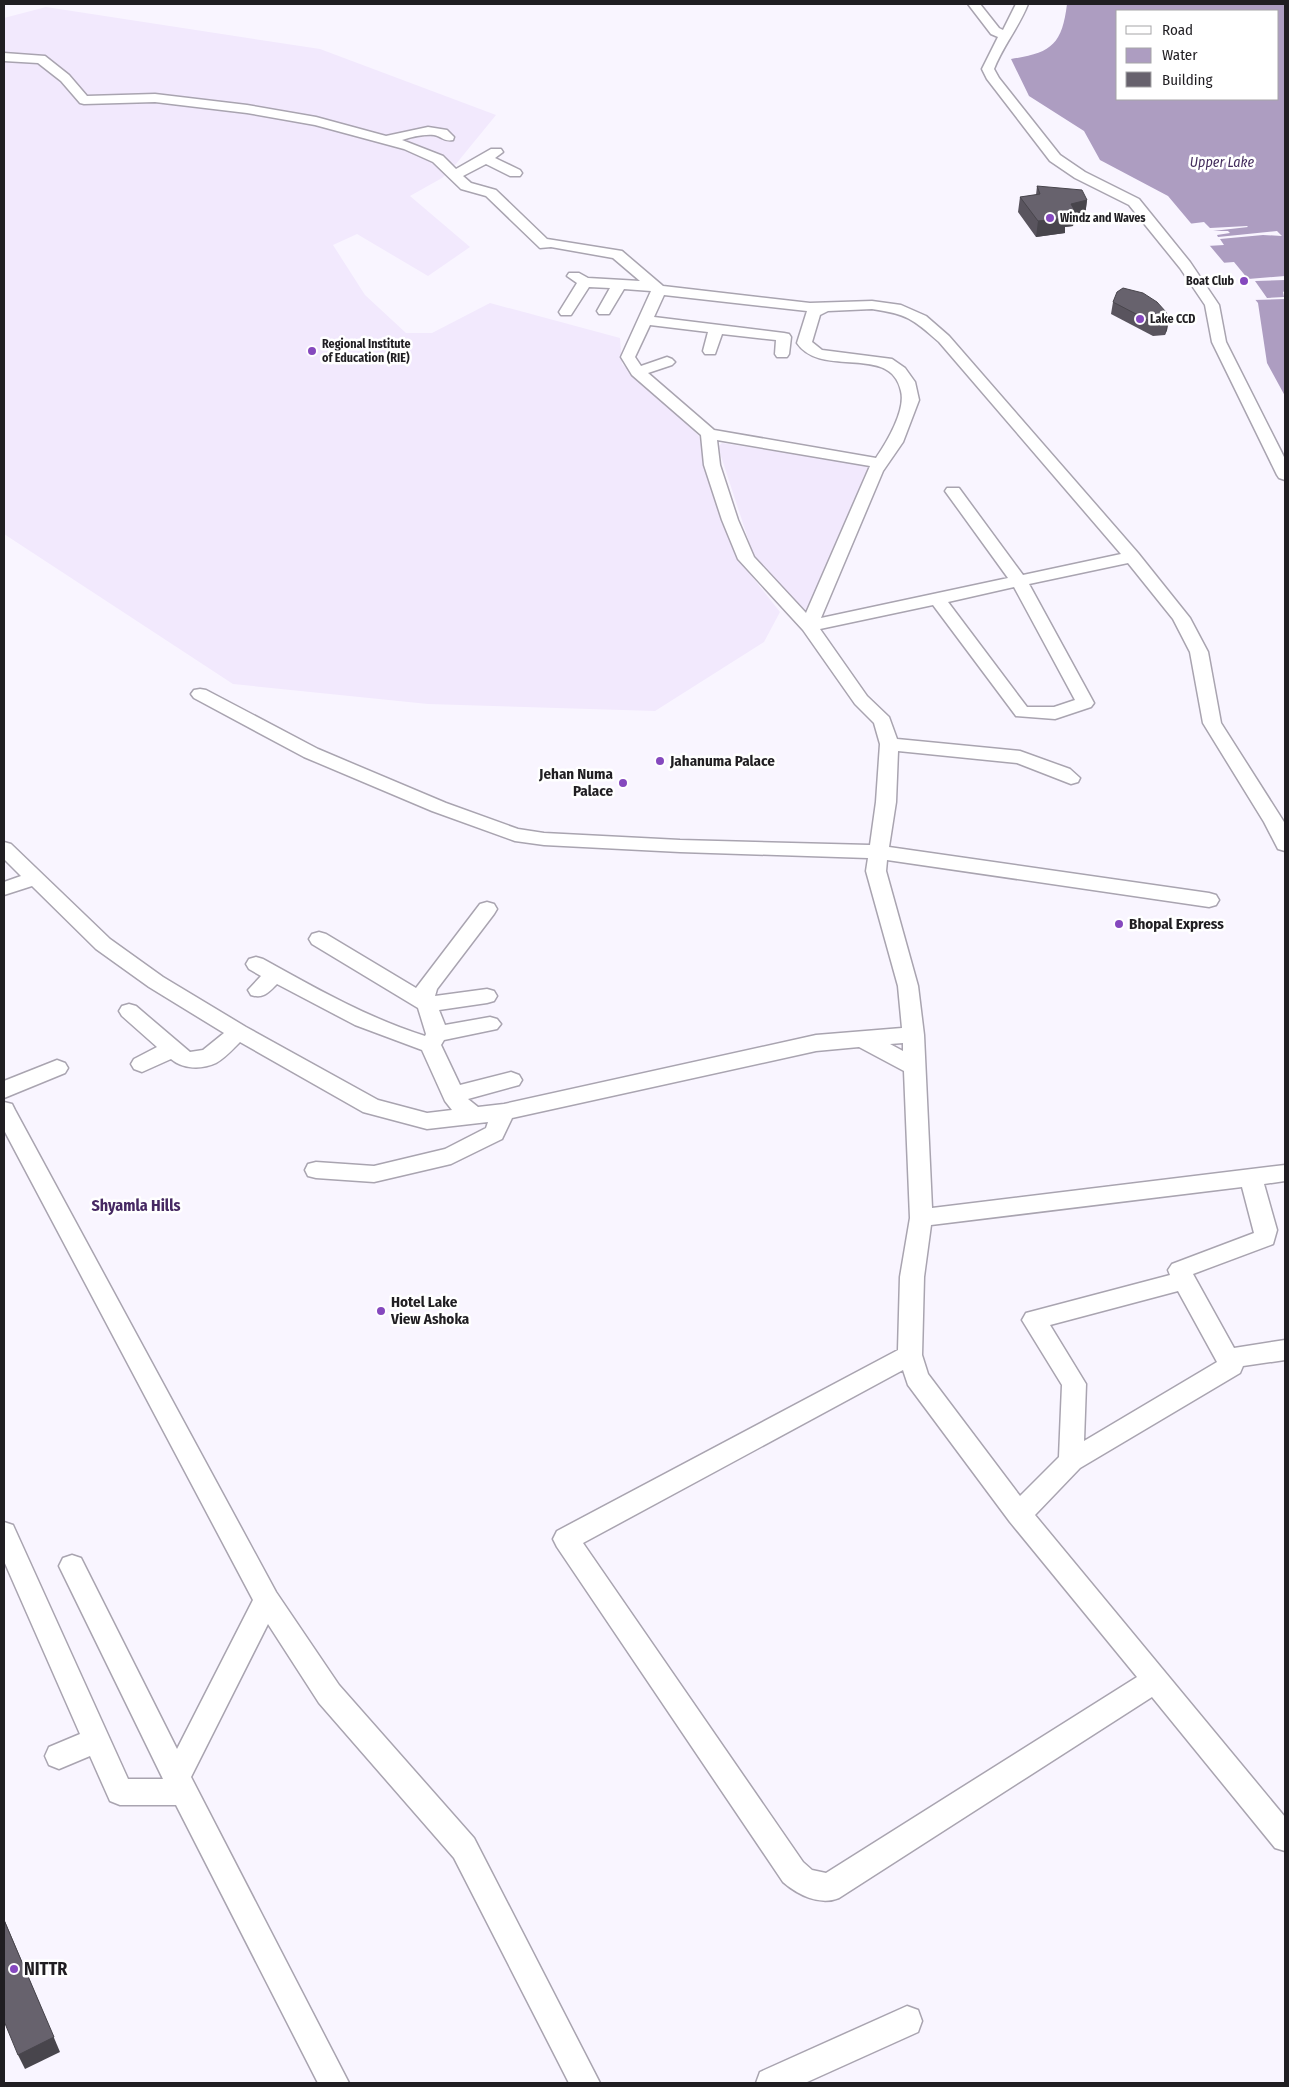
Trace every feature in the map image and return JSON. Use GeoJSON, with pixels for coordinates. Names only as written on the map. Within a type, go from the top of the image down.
{"type":"FeatureCollection","features":[{"type":"Feature","properties":{"kind":"street"},"geometry":{"type":"LineString","coordinates":[[974,4],[995,31],[1004,36]]}},
{"type":"Feature","properties":{"kind":"street"},"geometry":{"type":"LineString","coordinates":[[1022,4],[1017,20],[1004,36],[988,69],[993,79],[1055,158],[1080,174],[1134,202],[1185,265],[1212,305],[1219,342],[1285,474]]}},
{"type":"Feature","properties":{"kind":"street"},"geometry":{"type":"LineString","coordinates":[[4,57],[41,59],[65,78],[84,100],[155,98],[248,109],[316,121],[409,146],[438,159],[466,186],[491,193],[545,245],[549,243],[617,254],[656,288]]}},
{"type":"Feature","properties":{"kind":"street"},"geometry":{"type":"LineString","coordinates":[[388,140],[432,131],[443,132],[448,137],[409,146]]}},
{"type":"Feature","properties":{"kind":"street"},"geometry":{"type":"LineString","coordinates":[[456,178],[491,155],[515,173]]}},
{"type":"Feature","properties":{"kind":"street"},"geometry":{"type":"LineString","coordinates":[[456,178],[478,176]]}},
{"type":"Feature","properties":{"kind":"street"},"geometry":{"type":"LineString","coordinates":[[566,312],[590,250]]}},
{"type":"Feature","properties":{"kind":"street"},"geometry":{"type":"LineString","coordinates":[[558,279],[580,279],[810,307],[872,305],[901,309],[920,319],[944,338],[1132,558],[1185,627],[1198,652],[1212,723],[1274,822],[1285,845]]}},
{"type":"Feature","properties":{"kind":"street"},"geometry":{"type":"LineString","coordinates":[[604,311],[619,284]]}},
{"type":"Feature","properties":{"kind":"street"},"geometry":{"type":"LineString","coordinates":[[656,288],[628,357],[637,372],[709,434],[878,464]]}},
{"type":"Feature","properties":{"kind":"street"},"geometry":{"type":"LineString","coordinates":[[710,351],[739,299]]}},
{"type":"Feature","properties":{"kind":"street"},"geometry":{"type":"LineString","coordinates":[[808,626],[878,464],[895,442],[911,400],[907,382],[900,371],[887,362],[818,354],[804,343],[813,313],[824,307]]}},
{"type":"Feature","properties":{"kind":"street"},"geometry":{"type":"LineString","coordinates":[[644,320],[784,337],[782,354]]}},
{"type":"Feature","properties":{"kind":"street"},"geometry":{"type":"LineString","coordinates":[[637,372],[666,362]]}},
{"type":"Feature","properties":{"kind":"street"},"geometry":{"type":"LineString","coordinates":[[709,434],[712,465],[730,520],[746,559],[808,626],[861,700],[883,722],[889,744],[886,802],[876,871],[908,986],[913,1036],[921,1218],[912,1277],[910,1355],[917,1378],[1019,1514],[1154,1681],[1285,1838]]}},
{"type":"Feature","properties":{"kind":"street"},"geometry":{"type":"LineString","coordinates":[[937,599],[1022,712],[1055,713],[1085,703],[1019,581],[952,491]]}},
{"type":"Feature","properties":{"kind":"street"},"geometry":{"type":"LineString","coordinates":[[808,626],[1132,558]]}},
{"type":"Feature","properties":{"kind":"street"},"geometry":{"type":"LineString","coordinates":[[200,694],[311,753],[438,807],[515,835],[544,839],[680,846],[878,852],[1209,900]]}},
{"type":"Feature","properties":{"kind":"street"},"geometry":{"type":"LineString","coordinates":[[889,744],[1020,757],[1063,773],[1071,778]]}},
{"type":"Feature","properties":{"kind":"street"},"geometry":{"type":"LineString","coordinates":[[4,848],[103,944],[156,982],[239,1032],[371,1106],[427,1121],[504,1112],[816,1043],[913,1036]]}},
{"type":"Feature","properties":{"kind":"street"},"geometry":{"type":"LineString","coordinates":[[4,889],[34,878]]}},
{"type":"Feature","properties":{"kind":"street"},"geometry":{"type":"LineString","coordinates":[[473,1115],[456,1101],[453,1096],[434,1039],[425,996],[427,988],[487,909]]}},
{"type":"Feature","properties":{"kind":"street"},"geometry":{"type":"LineString","coordinates":[[319,939],[427,1004],[487,996]]}},
{"type":"Feature","properties":{"kind":"street"},"geometry":{"type":"LineString","coordinates":[[256,964],[342,1010],[398,1036],[434,1039],[490,1024]]}},
{"type":"Feature","properties":{"kind":"street"},"geometry":{"type":"LineString","coordinates":[[258,990],[275,974]]}},
{"type":"Feature","properties":{"kind":"street"},"geometry":{"type":"LineString","coordinates":[[129,1011],[186,1060],[208,1057],[239,1032]]}},
{"type":"Feature","properties":{"kind":"street"},"geometry":{"type":"LineString","coordinates":[[864,1040],[913,1066]]}},
{"type":"Feature","properties":{"kind":"street"},"geometry":{"type":"LineString","coordinates":[[142,1064],[172,1049]]}},
{"type":"Feature","properties":{"kind":"street"},"geometry":{"type":"LineString","coordinates":[[4,1090],[57,1068]]}},
{"type":"Feature","properties":{"kind":"street"},"geometry":{"type":"LineString","coordinates":[[453,1096],[511,1080]]}},
{"type":"Feature","properties":{"kind":"street"},"geometry":{"type":"LineString","coordinates":[[4,1110],[267,1600],[328,1694],[464,1848],[585,2083]]}},
{"type":"Feature","properties":{"kind":"street"},"geometry":{"type":"LineString","coordinates":[[316,1170],[374,1174],[452,1156],[494,1133],[504,1112]]}},
{"type":"Feature","properties":{"kind":"street"},"geometry":{"type":"LineString","coordinates":[[921,1218],[1285,1173]]}},
{"type":"Feature","properties":{"kind":"street"},"geometry":{"type":"LineString","coordinates":[[1019,1514],[1071,1461],[1230,1366],[1180,1270],[1265,1238],[1266,1230],[1251,1178]]}},
{"type":"Feature","properties":{"kind":"street"},"geometry":{"type":"LineString","coordinates":[[1071,1461],[1074,1384],[1034,1320],[1184,1280]]}},
{"type":"Feature","properties":{"kind":"street"},"geometry":{"type":"LineString","coordinates":[[1227,1359],[1285,1350]]}},
{"type":"Feature","properties":{"kind":"street"},"geometry":{"type":"LineString","coordinates":[[910,1355],[566,1540],[793,1872],[804,1882],[830,1888],[1154,1681]]}},
{"type":"Feature","properties":{"kind":"street"},"geometry":{"type":"LineString","coordinates":[[4,1533],[120,1792],[180,1785]]}},
{"type":"Feature","properties":{"kind":"street"},"geometry":{"type":"LineString","coordinates":[[72,1566],[180,1785],[334,2083]]}},
{"type":"Feature","properties":{"kind":"street"},"geometry":{"type":"LineString","coordinates":[[180,1785],[267,1600]]}},
{"type":"Feature","properties":{"kind":"street"},"geometry":{"type":"LineString","coordinates":[[59,1756],[96,1740]]}},
{"type":"Feature","properties":{"kind":"street"},"geometry":{"type":"LineString","coordinates":[[772,2083],[907,2022]]}},
{"type":"Feature","properties":{"kind":"shaded area","name":"Regional Institute of Education (RIE)"},"geometry":{"type":"Polygon","coordinates":[[[46,7],[320,49],[496,115],[456,164],[442,178],[410,196],[470,247],[428,276],[357,234],[333,245],[365,295],[406,333],[432,333],[490,303],[620,338],[622,364],[699,436],[727,529],[743,565],[780,612],[764,642],[655,711],[428,704],[233,684],[4,534],[4,18],[46,7]]]}},
{"type":"Feature","properties":{"kind":"shaded area"},"geometry":{"type":"Polygon","coordinates":[[[722,443],[871,466],[811,610],[806,613],[753,554],[718,447],[722,443]]]}},
{"type":"Feature","properties":{"kind":"water","name":"Upper Lake"},"geometry":{"type":"Polygon","coordinates":[[[1067,4],[1285,4],[1285,396],[1267,363],[1258,303],[1168,196],[1100,160],[1084,131],[1029,96],[1011,59],[1025,57],[1045,50],[1058,38],[1062,29],[1067,4]]]}},
{"type":"Feature","properties":{"kind":"pier"},"geometry":{"type":"Polygon","coordinates":[[[1204,222],[1210,228],[1248,227],[1213,231],[1228,231],[1230,233],[1217,235],[1218,237],[1277,231],[1282,236],[1263,235],[1220,239],[1224,245],[1207,246],[1188,224],[1204,222]]]}},
{"type":"Feature","properties":{"kind":"pier","name":"Boat Club"},"geometry":{"type":"Polygon","coordinates":[[[1234,262],[1248,279],[1285,276],[1285,280],[1255,281],[1267,298],[1284,297],[1283,292],[1285,291],[1285,299],[1253,300],[1221,263],[1234,262]]]}},
{"type":"Feature","properties":{"kind":"building"},"geometry":{"type":"Polygon","coordinates":[[[1037,186],[1082,190],[1087,200],[1071,204],[1075,211],[1063,212],[1067,218],[1038,221],[1020,197],[1040,194],[1037,186]]]}},
{"type":"Feature","properties":{"kind":"building"},"geometry":{"type":"Polygon","coordinates":[[[1123,288],[1143,293],[1157,302],[1169,318],[1167,323],[1155,324],[1113,302],[1117,292],[1123,288]]]}},
{"type":"Feature","properties":{"kind":"building","name":"NITTR"},"geometry":{"type":"Polygon","coordinates":[[[4,1920],[54,2037],[18,2055],[4,2021],[4,1920]]]}},
{"type":"Feature","properties":{"kind":"place","name":"Windz and Waves"},"geometry":{"type":"Point","coordinates":[1050,218]}},
{"type":"Feature","properties":{"kind":"place","name":"Boat Club"},"geometry":{"type":"Point","coordinates":[1244,281]}},
{"type":"Feature","properties":{"kind":"place","name":"Lake CCD"},"geometry":{"type":"Point","coordinates":[1140,319]}},
{"type":"Feature","properties":{"kind":"place","name":"Regional Institute of Education (RIE)"},"geometry":{"type":"Point","coordinates":[312,351]}},
{"type":"Feature","properties":{"kind":"place","name":"Jahanuma Palace"},"geometry":{"type":"Point","coordinates":[660,761]}},
{"type":"Feature","properties":{"kind":"place","name":"Jehan Numa Palace"},"geometry":{"type":"Point","coordinates":[623,783]}},
{"type":"Feature","properties":{"kind":"place","name":"Bhopal Express"},"geometry":{"type":"Point","coordinates":[1119,924]}},
{"type":"Feature","properties":{"kind":"place","name":"Hotel Lake View Ashoka"},"geometry":{"type":"Point","coordinates":[381,1311]}},
{"type":"Feature","properties":{"kind":"place","name":"NITTR"},"geometry":{"type":"Point","coordinates":[14,1969]}},
{"type":"Feature","properties":{"kind":"district","name":"Shyamla Hills"},"geometry":{"type":"Point","coordinates":[136,1205]}}]}
